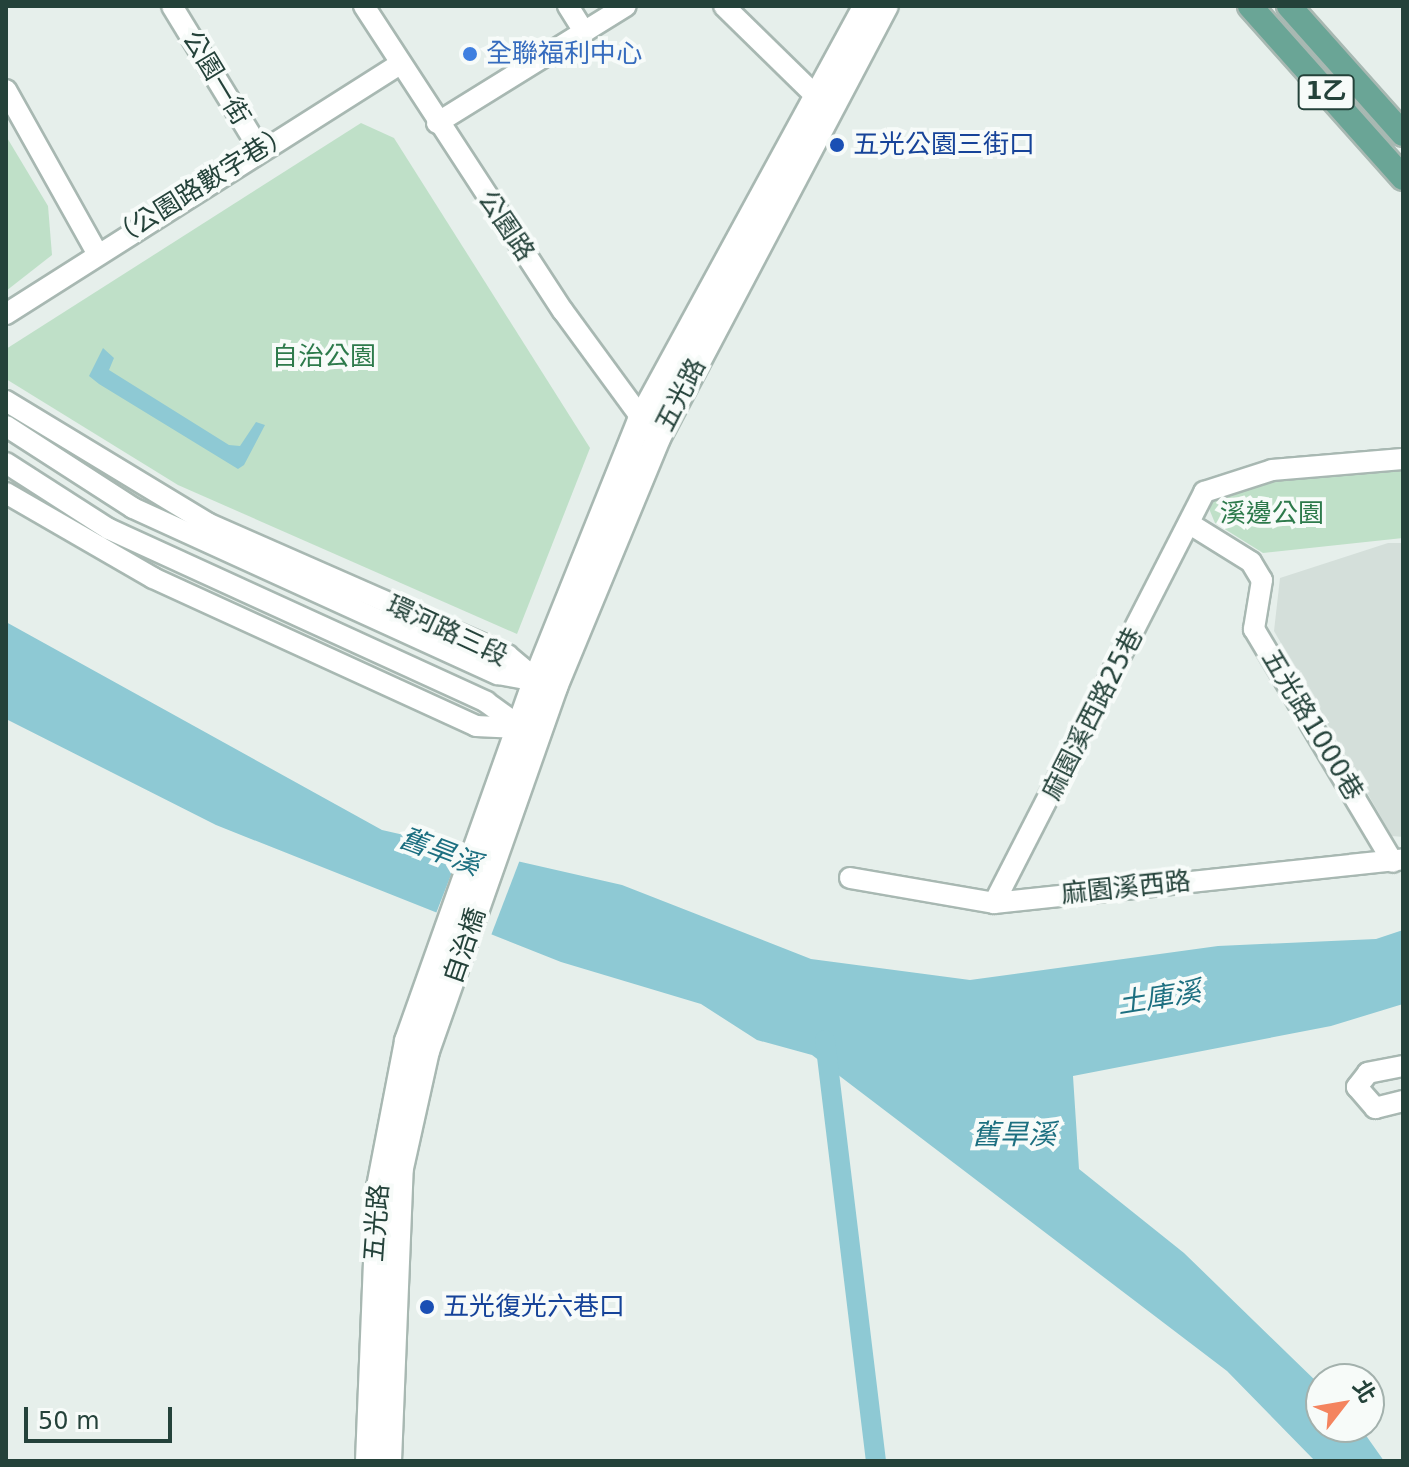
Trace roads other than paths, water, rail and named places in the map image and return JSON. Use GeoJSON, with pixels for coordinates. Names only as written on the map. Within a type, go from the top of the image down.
{"type":"FeatureCollection","features":[{"type":"Feature","properties":{"kind":"main road","name":"五光路"},"geometry":{"type":"LineString","coordinates":[[545,683],[658,438],[823,104],[866,6]]}},
{"type":"Feature","properties":{"kind":"main road","name":"五光路"},"geometry":{"type":"LineString","coordinates":[[505,798],[640,420],[823,104],[886,6]]}},
{"type":"Feature","properties":{"kind":"main road","name":"1乙"},"geometry":{"type":"LineString","coordinates":[[1250,6],[1403,178]]}},
{"type":"Feature","properties":{"kind":"main road","name":"1乙"},"geometry":{"type":"LineString","coordinates":[[1289,6],[1403,134]]}},
{"type":"Feature","properties":{"kind":"main road","name":"自治橋"},"geometry":{"type":"LineString","coordinates":[[436,996],[505,798]]}},
{"type":"Feature","properties":{"kind":"main road","name":"五光路"},"geometry":{"type":"LineString","coordinates":[[368,1461],[379,1187],[393,1099],[436,996]]}},
{"type":"Feature","properties":{"kind":"main road","name":"五光路"},"geometry":{"type":"LineString","coordinates":[[389,1461],[401,1168],[436,996]]}},
{"type":"Feature","properties":{"kind":"street","name":"公園一街"},"geometry":{"type":"LineString","coordinates":[[172,6],[260,150]]}},
{"type":"Feature","properties":{"kind":"street","name":"公園路"},"geometry":{"type":"LineString","coordinates":[[364,6],[437,123],[640,420],[658,438]]}},
{"type":"Feature","properties":{"kind":"street"},"geometry":{"type":"LineString","coordinates":[[568,6],[584,32]]}},
{"type":"Feature","properties":{"kind":"street"},"geometry":{"type":"LineString","coordinates":[[437,123],[626,6]]}},
{"type":"Feature","properties":{"kind":"street"},"geometry":{"type":"LineString","coordinates":[[724,6],[823,104]]}},
{"type":"Feature","properties":{"kind":"street","name":"（公園路數字巷）"},"geometry":{"type":"LineString","coordinates":[[6,314],[96,251],[400,64]]}},
{"type":"Feature","properties":{"kind":"street"},"geometry":{"type":"LineString","coordinates":[[6,90],[96,251]]}},
{"type":"Feature","properties":{"kind":"street","name":"環河路三段"},"geometry":{"type":"LineString","coordinates":[[6,401],[184,511],[507,655],[545,683]]}},
{"type":"Feature","properties":{"kind":"street","name":"環河路三段"},"geometry":{"type":"LineString","coordinates":[[6,426],[133,508],[498,674],[545,683]]}},
{"type":"Feature","properties":{"kind":"street","name":"麻園溪西路25巷"},"geometry":{"type":"LineString","coordinates":[[994,903],[1204,492],[1272,470],[1403,459]]}},
{"type":"Feature","properties":{"kind":"street","name":"環河路三段"},"geometry":{"type":"LineString","coordinates":[[6,463],[120,535],[486,702],[527,732]]}},
{"type":"Feature","properties":{"kind":"street"},"geometry":{"type":"LineString","coordinates":[[6,493],[99,552],[408,696],[476,726],[527,732]]}},
{"type":"Feature","properties":{"kind":"street","name":"五光路1000巷"},"geometry":{"type":"LineString","coordinates":[[1190,524],[1251,562],[1262,580],[1254,629],[1398,860]]}},
{"type":"Feature","properties":{"kind":"street","name":"麻園溪西路"},"geometry":{"type":"LineString","coordinates":[[850,878],[994,903],[1398,860]]}},
{"type":"Feature","properties":{"kind":"street"},"geometry":{"type":"LineString","coordinates":[[1403,1066],[1368,1073],[1357,1087],[1375,1108],[1403,1101]]}},
{"type":"Feature","properties":{"kind":"water"},"geometry":{"type":"Polygon","coordinates":[[[103,348],[114,358],[109,370],[229,445],[240,446],[256,422],[265,425],[244,465],[238,469],[89,376],[103,348]]]}},
{"type":"Feature","properties":{"kind":"water"},"geometry":{"type":"Polygon","coordinates":[[[6,622],[382,830],[622,885],[811,959],[970,980],[1218,946],[1376,939],[1403,930],[1403,1004],[1331,1026],[1073,1076],[1079,1169],[1184,1253],[1305,1370],[1305,1443],[1371,1443],[1384,1461],[1315,1461],[1227,1371],[812,1055],[757,1040],[701,1004],[561,962],[216,825],[6,719],[6,622]]]}},
{"type":"Feature","properties":{"kind":"waterway"},"geometry":{"type":"LineString","coordinates":[[825,1040],[876,1461]]}},
{"type":"Feature","properties":{"kind":"place","name":"全聯福利中心"},"geometry":{"type":"Point","coordinates":[470,54]}},
{"type":"Feature","properties":{"kind":"place","name":"五光公園三街口"},"geometry":{"type":"Point","coordinates":[837,145]}},
{"type":"Feature","properties":{"kind":"place","name":"五光復光六巷口"},"geometry":{"type":"Point","coordinates":[427,1307]}},
{"type":"Feature","properties":{"kind":"park label","name":"自治公園"},"geometry":{"type":"Point","coordinates":[324,357]}},
{"type":"Feature","properties":{"kind":"park label","name":"溪邊公園"},"geometry":{"type":"Point","coordinates":[1272,514]}},
{"type":"Feature","properties":{"kind":"water label","name":"舊旱溪"},"geometry":{"type":"Point","coordinates":[440,852]}},
{"type":"Feature","properties":{"kind":"water label","name":"土庫溪"},"geometry":{"type":"Point","coordinates":[1159,998]}},
{"type":"Feature","properties":{"kind":"water label","name":"舊旱溪"},"geometry":{"type":"Point","coordinates":[1014,1135]}}]}
